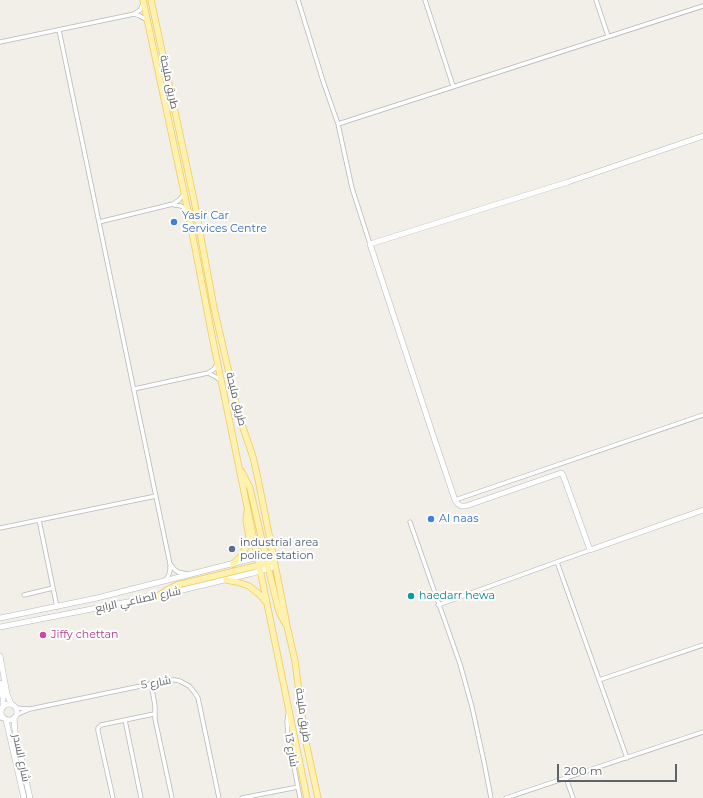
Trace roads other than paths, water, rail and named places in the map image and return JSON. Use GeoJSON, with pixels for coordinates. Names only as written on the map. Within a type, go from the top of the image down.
{"type":"FeatureCollection","features":[{"type":"Feature","properties":{"kind":"main road","name":"طريق مليحة"},"geometry":{"type":"LineString","coordinates":[[151,0],[194,200],[214,308],[238,411],[256,470],[272,554],[267,563],[268,606],[307,798]]}},
{"type":"Feature","properties":{"kind":"main road","name":"طريق مليحة"},"geometry":{"type":"LineString","coordinates":[[144,2],[258,557],[267,563],[287,626],[297,676],[305,738],[318,798]]}},
{"type":"Feature","properties":{"kind":"main road"},"geometry":{"type":"LineString","coordinates":[[157,65],[161,65],[166,70]]}},
{"type":"Feature","properties":{"kind":"main road"},"geometry":{"type":"LineString","coordinates":[[703,136],[568,182],[370,244],[455,500],[459,505],[466,506],[560,473],[590,550],[703,510]]}},
{"type":"Feature","properties":{"kind":"main road"},"geometry":{"type":"LineString","coordinates":[[158,596],[177,585],[267,563],[252,494],[248,482],[240,467]]}},
{"type":"Feature","properties":{"kind":"main road"},"geometry":{"type":"LineString","coordinates":[[233,564],[242,555],[247,545],[248,537],[246,517],[248,510]]}},
{"type":"Feature","properties":{"kind":"main road","name":"شارع الصناعي الرابع"},"geometry":{"type":"LineString","coordinates":[[0,618],[97,598],[258,557]]}},
{"type":"Feature","properties":{"kind":"main road","name":"شارع الصناعي الرابع"},"geometry":{"type":"LineString","coordinates":[[0,627],[158,596],[226,580],[267,563]]}},
{"type":"Feature","properties":{"kind":"main road"},"geometry":{"type":"LineString","coordinates":[[226,580],[238,582],[248,586],[259,594],[268,606]]}},
{"type":"Feature","properties":{"kind":"main road"},"geometry":{"type":"LineString","coordinates":[[0,656],[7,694],[11,704],[17,710],[15,717],[12,720],[3,719],[2,716],[1,712],[3,698],[0,683]]}},
{"type":"Feature","properties":{"kind":"main road"},"geometry":{"type":"LineString","coordinates":[[2,709],[7,704],[11,704]]}},
{"type":"Feature","properties":{"kind":"main road","name":"شارع السدر"},"geometry":{"type":"LineString","coordinates":[[15,717],[15,731],[30,798]]}},
{"type":"Feature","properties":{"kind":"main road","name":"شارع السدر"},"geometry":{"type":"LineString","coordinates":[[3,719],[24,798]]}},
{"type":"Feature","properties":{"kind":"street"},"geometry":{"type":"LineString","coordinates":[[298,0],[338,124],[352,188],[370,244]]}},
{"type":"Feature","properties":{"kind":"street"},"geometry":{"type":"LineString","coordinates":[[425,0],[453,86]]}},
{"type":"Feature","properties":{"kind":"street"},"geometry":{"type":"LineString","coordinates":[[596,0],[608,36]]}},
{"type":"Feature","properties":{"kind":"street"},"geometry":{"type":"LineString","coordinates":[[0,42],[134,14],[140,10],[144,2]]}},
{"type":"Feature","properties":{"kind":"street"},"geometry":{"type":"LineString","coordinates":[[338,124],[703,6]]}},
{"type":"Feature","properties":{"kind":"street"},"geometry":{"type":"LineString","coordinates":[[134,14],[148,21]]}},
{"type":"Feature","properties":{"kind":"street"},"geometry":{"type":"LineString","coordinates":[[59,30],[171,567],[170,574],[165,580]]}},
{"type":"Feature","properties":{"kind":"street"},"geometry":{"type":"LineString","coordinates":[[99,222],[172,204],[179,200],[184,193]]}},
{"type":"Feature","properties":{"kind":"street"},"geometry":{"type":"LineString","coordinates":[[172,204],[181,206],[188,211]]}},
{"type":"Feature","properties":{"kind":"street"},"geometry":{"type":"LineString","coordinates":[[208,374],[218,363]]}},
{"type":"Feature","properties":{"kind":"street"},"geometry":{"type":"LineString","coordinates":[[134,389],[208,374],[216,376],[222,382]]}},
{"type":"Feature","properties":{"kind":"street"},"geometry":{"type":"LineString","coordinates":[[455,500],[703,415]]}},
{"type":"Feature","properties":{"kind":"street"},"geometry":{"type":"LineString","coordinates":[[0,528],[156,496]]}},
{"type":"Feature","properties":{"kind":"street"},"geometry":{"type":"LineString","coordinates":[[39,520],[57,607]]}},
{"type":"Feature","properties":{"kind":"street"},"geometry":{"type":"LineString","coordinates":[[410,522],[460,664],[467,688],[491,798]]}},
{"type":"Feature","properties":{"kind":"street"},"geometry":{"type":"LineString","coordinates":[[438,605],[590,550]]}},
{"type":"Feature","properties":{"kind":"street"},"geometry":{"type":"LineString","coordinates":[[557,562],[627,758]]}},
{"type":"Feature","properties":{"kind":"street"},"geometry":{"type":"LineString","coordinates":[[170,564],[178,572],[188,574]]}},
{"type":"Feature","properties":{"kind":"street"},"geometry":{"type":"LineString","coordinates":[[24,595],[53,588]]}},
{"type":"Feature","properties":{"kind":"street"},"geometry":{"type":"LineString","coordinates":[[599,680],[703,645]]}},
{"type":"Feature","properties":{"kind":"street","name":"شارع 5"},"geometry":{"type":"LineString","coordinates":[[15,717],[30,709],[151,683],[170,680],[180,681],[189,686],[195,693],[199,702],[219,798]]}},
{"type":"Feature","properties":{"kind":"street"},"geometry":{"type":"LineString","coordinates":[[151,683],[154,714],[172,798]]}},
{"type":"Feature","properties":{"kind":"street","name":"شارع 5"},"geometry":{"type":"LineString","coordinates":[[16,708],[30,709]]}},
{"type":"Feature","properties":{"kind":"street","name":"شارع 13"},"geometry":{"type":"LineString","coordinates":[[289,712],[287,722],[288,735],[300,798]]}},
{"type":"Feature","properties":{"kind":"street"},"geometry":{"type":"LineString","coordinates":[[113,798],[98,728],[101,725],[154,714]]}},
{"type":"Feature","properties":{"kind":"street"},"geometry":{"type":"LineString","coordinates":[[125,720],[141,798]]}},
{"type":"Feature","properties":{"kind":"street"},"geometry":{"type":"LineString","coordinates":[[506,798],[703,732]]}},
{"type":"Feature","properties":{"kind":"street"},"geometry":{"type":"LineString","coordinates":[[566,778],[573,798]]}},
{"type":"Feature","properties":{"kind":"street"},"geometry":{"type":"LineString","coordinates":[[242,798],[298,787]]}},
{"type":"Feature","properties":{"kind":"place","name":"Yasir Car Services Centre"},"geometry":{"type":"Point","coordinates":[174,222]}},
{"type":"Feature","properties":{"kind":"place","name":"Al naas"},"geometry":{"type":"Point","coordinates":[431,519]}},
{"type":"Feature","properties":{"kind":"place","name":"industrial area police station"},"geometry":{"type":"Point","coordinates":[232,549]}},
{"type":"Feature","properties":{"kind":"place","name":"haedarr hewa"},"geometry":{"type":"Point","coordinates":[411,596]}},
{"type":"Feature","properties":{"kind":"place","name":"Jiffy chettan"},"geometry":{"type":"Point","coordinates":[43,635]}}]}
